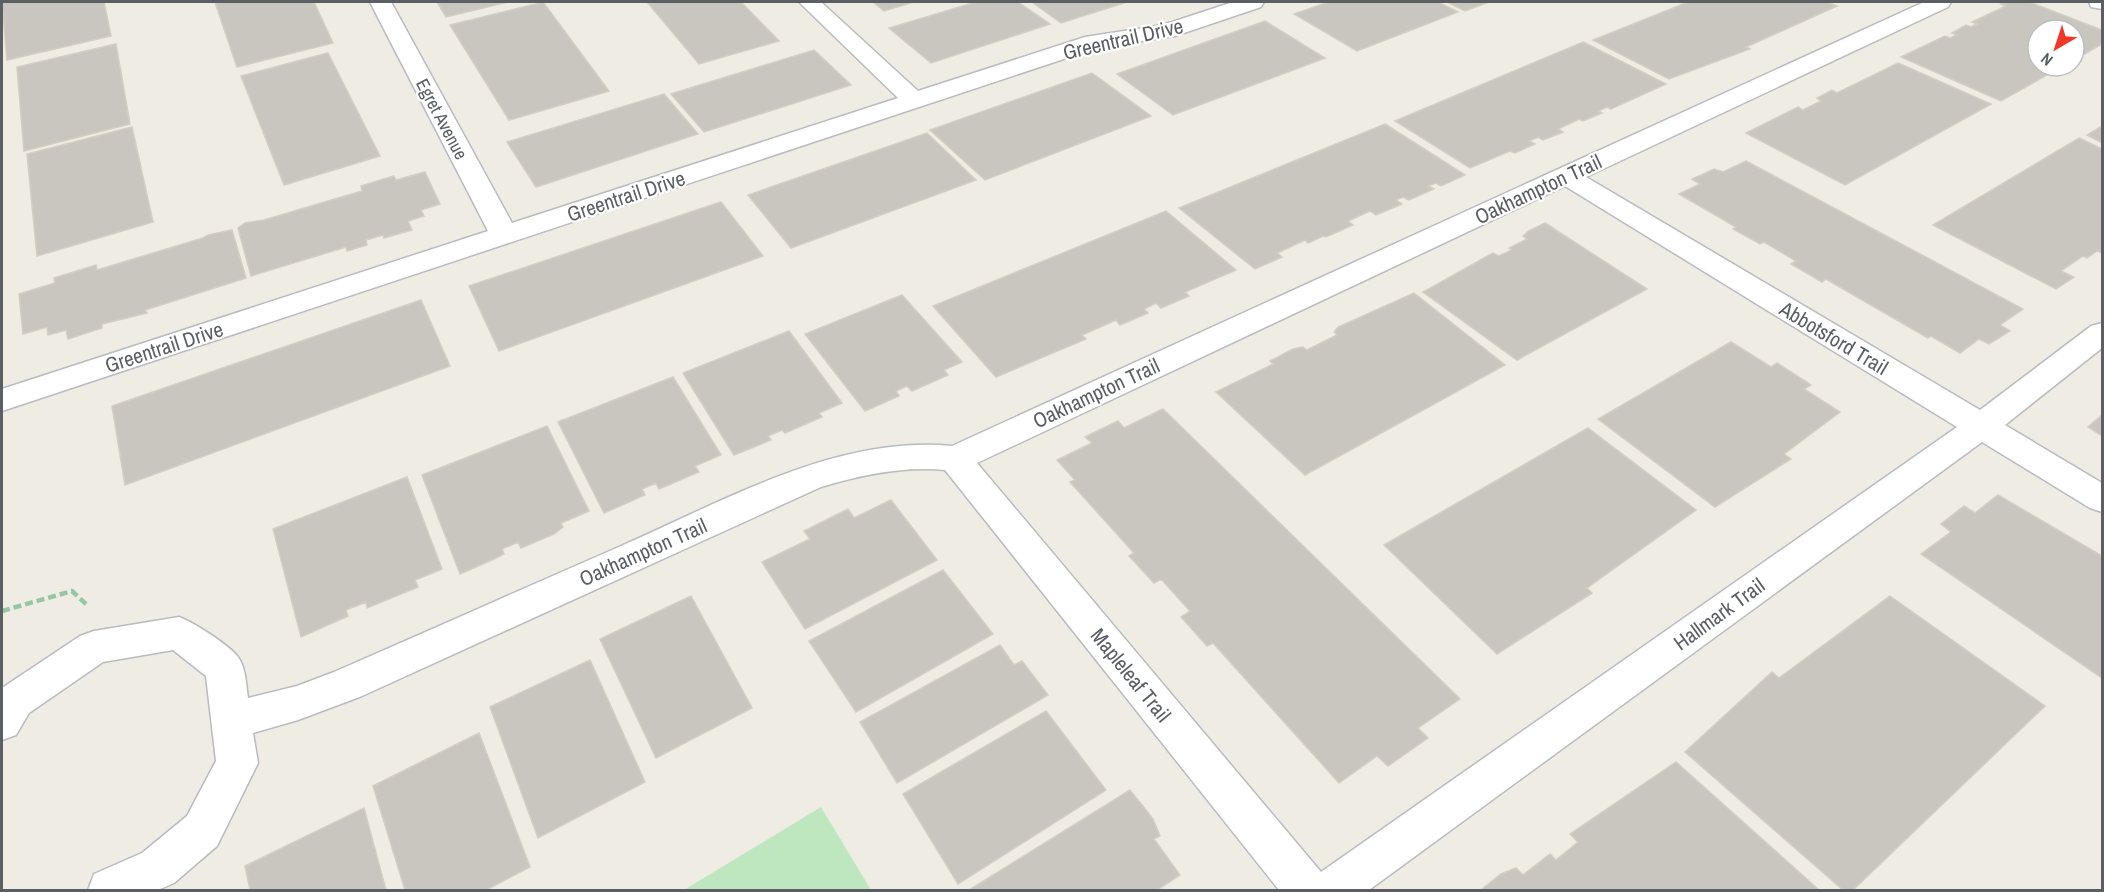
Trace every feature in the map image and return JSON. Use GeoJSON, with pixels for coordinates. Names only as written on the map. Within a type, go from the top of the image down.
{"type":"FeatureCollection","features":[{"type":"Feature","properties":{"kind":"street","name":"Egret Avenue"},"geometry":{"type":"LineString","coordinates":[[380,2],[505,236]]}},
{"type":"Feature","properties":{"kind":"street"},"geometry":{"type":"LineString","coordinates":[[809,2],[915,101]]}},
{"type":"Feature","properties":{"kind":"street","name":"Greentrail Drive"},"geometry":{"type":"LineString","coordinates":[[2,400],[1093,42],[1167,31],[1246,2]]}},
{"type":"Feature","properties":{"kind":"street","name":"Oakhampton Trail"},"geometry":{"type":"LineString","coordinates":[[233,720],[298,703],[348,684],[809,478],[842,468],[895,458],[918,456],[955,459],[1940,2]]}},
{"type":"Feature","properties":{"kind":"street","name":"Abbotsford Trail"},"geometry":{"type":"LineString","coordinates":[[1566,176],[2103,499]]}},
{"type":"Feature","properties":{"kind":"street","name":"Hallmark Trail"},"geometry":{"type":"LineString","coordinates":[[1334,891],[1981,426],[2103,333]]}},
{"type":"Feature","properties":{"kind":"street","name":"Mapleleaf Trail"},"geometry":{"type":"LineString","coordinates":[[955,459],[1307,891]]}},
{"type":"Feature","properties":{"kind":"street"},"geometry":{"type":"LineString","coordinates":[[2,722],[15,700],[94,647],[109,643],[180,633],[224,668],[233,720],[237,763],[202,831],[158,868],[110,891]]}},
{"type":"Feature","properties":{"kind":"path"},"geometry":{"type":"LineString","coordinates":[[2,611],[72,591],[102,618],[109,643]]}},
{"type":"Feature","properties":{"kind":"green space"},"geometry":{"type":"Polygon","coordinates":[[[821,807],[871,890],[684,890],[821,807]]]}},
{"type":"Feature","properties":{"kind":"building"},"geometry":{"type":"Polygon","coordinates":[[[2,2],[104,2],[111,36],[7,60],[2,2]]]}},
{"type":"Feature","properties":{"kind":"building"},"geometry":{"type":"Polygon","coordinates":[[[215,2],[314,2],[333,43],[237,67],[215,2]]]}},
{"type":"Feature","properties":{"kind":"building"},"geometry":{"type":"Polygon","coordinates":[[[437,2],[508,2],[446,17],[437,2]]]}},
{"type":"Feature","properties":{"kind":"building"},"geometry":{"type":"Polygon","coordinates":[[[543,2],[609,91],[509,120],[450,25],[543,2]]]}},
{"type":"Feature","properties":{"kind":"building"},"geometry":{"type":"Polygon","coordinates":[[[647,2],[741,2],[779,41],[699,64],[647,2]]]}},
{"type":"Feature","properties":{"kind":"building"},"geometry":{"type":"Polygon","coordinates":[[[873,2],[914,2],[884,11],[873,2]]]}},
{"type":"Feature","properties":{"kind":"building"},"geometry":{"type":"Polygon","coordinates":[[[976,2],[1018,2],[1050,24],[931,63],[889,28],[976,2]]]}},
{"type":"Feature","properties":{"kind":"building"},"geometry":{"type":"Polygon","coordinates":[[[1032,2],[1127,2],[1061,23],[1032,2]]]}},
{"type":"Feature","properties":{"kind":"building"},"geometry":{"type":"Polygon","coordinates":[[[1329,2],[1438,2],[1458,12],[1357,51],[1294,14],[1329,2]]]}},
{"type":"Feature","properties":{"kind":"building"},"geometry":{"type":"Polygon","coordinates":[[[1447,2],[1489,2],[1465,11],[1447,2]]]}},
{"type":"Feature","properties":{"kind":"building"},"geometry":{"type":"Polygon","coordinates":[[[1688,2],[1827,2],[1837,6],[1746,47],[1750,49],[1669,79],[1593,40],[1688,2]]]}},
{"type":"Feature","properties":{"kind":"building"},"geometry":{"type":"Polygon","coordinates":[[[2029,2],[2071,18],[2026,18],[2026,78],[2042,78],[2001,101],[1901,57],[1945,36],[1950,38],[1957,35],[1952,33],[1966,25],[1971,27],[1977,24],[1972,22],[2006,6],[2001,4],[2029,2]]]}},
{"type":"Feature","properties":{"kind":"building"},"geometry":{"type":"Polygon","coordinates":[[[1265,21],[1325,58],[1173,115],[1117,74],[1265,21]]]}},
{"type":"Feature","properties":{"kind":"building"},"geometry":{"type":"Polygon","coordinates":[[[2086,24],[2102,30],[2102,44],[2086,53],[2086,24]]]}},
{"type":"Feature","properties":{"kind":"building"},"geometry":{"type":"Polygon","coordinates":[[[1583,42],[1666,84],[1611,109],[1607,107],[1598,111],[1602,113],[1583,121],[1579,119],[1558,129],[1563,132],[1543,140],[1538,137],[1529,141],[1535,144],[1515,153],[1510,151],[1470,168],[1395,121],[1583,42]]]}},
{"type":"Feature","properties":{"kind":"building"},"geometry":{"type":"Polygon","coordinates":[[[116,44],[130,124],[24,151],[17,67],[116,44]]]}},
{"type":"Feature","properties":{"kind":"building"},"geometry":{"type":"Polygon","coordinates":[[[814,50],[851,85],[704,132],[671,94],[814,50]]]}},
{"type":"Feature","properties":{"kind":"building"},"geometry":{"type":"Polygon","coordinates":[[[328,53],[380,156],[284,185],[241,76],[328,53]]]}},
{"type":"Feature","properties":{"kind":"building"},"geometry":{"type":"Polygon","coordinates":[[[1898,63],[1991,104],[1845,185],[1746,133],[1798,107],[1803,110],[1821,101],[1817,98],[1832,90],[1837,93],[1898,63]]]}},
{"type":"Feature","properties":{"kind":"building"},"geometry":{"type":"Polygon","coordinates":[[[1092,73],[1151,116],[985,180],[930,130],[1092,73]]]}},
{"type":"Feature","properties":{"kind":"building"},"geometry":{"type":"Polygon","coordinates":[[[664,94],[698,134],[536,187],[507,142],[664,94]]]}},
{"type":"Feature","properties":{"kind":"building"},"geometry":{"type":"Polygon","coordinates":[[[1385,124],[1465,175],[1441,186],[1436,183],[1428,186],[1434,189],[1409,200],[1403,197],[1396,200],[1402,204],[1376,215],[1370,211],[1348,221],[1353,225],[1326,237],[1323,236],[1308,243],[1305,240],[1277,253],[1282,257],[1255,269],[1179,208],[1385,124]]]}},
{"type":"Feature","properties":{"kind":"building"},"geometry":{"type":"Polygon","coordinates":[[[2102,126],[2102,143],[2087,135],[2102,126]]]}},
{"type":"Feature","properties":{"kind":"building"},"geometry":{"type":"Polygon","coordinates":[[[132,127],[153,222],[37,256],[27,154],[132,127]]]}},
{"type":"Feature","properties":{"kind":"building"},"geometry":{"type":"Polygon","coordinates":[[[927,133],[976,180],[791,248],[748,195],[927,133]]]}},
{"type":"Feature","properties":{"kind":"building"},"geometry":{"type":"Polygon","coordinates":[[[2079,138],[2102,149],[2102,253],[2097,251],[2087,258],[2083,256],[2061,271],[2074,277],[2056,289],[1933,225],[2079,138]]]}},
{"type":"Feature","properties":{"kind":"building"},"geometry":{"type":"Polygon","coordinates":[[[1746,161],[2023,309],[2000,325],[2010,331],[1989,344],[1979,339],[1960,353],[1931,336],[1928,338],[1826,279],[1822,282],[1791,264],[1796,261],[1764,242],[1760,244],[1733,229],[1736,227],[1679,194],[1700,184],[1692,179],[1714,169],[1723,172],[1746,161]]]}},
{"type":"Feature","properties":{"kind":"building"},"geometry":{"type":"Polygon","coordinates":[[[425,172],[440,204],[421,210],[424,216],[408,221],[412,230],[384,238],[383,235],[366,240],[367,245],[347,251],[346,247],[251,276],[238,228],[245,223],[264,220],[362,191],[361,186],[394,176],[396,180],[425,172]]]}},
{"type":"Feature","properties":{"kind":"building"},"geometry":{"type":"Polygon","coordinates":[[[721,202],[763,256],[499,351],[469,286],[721,202]]]}},
{"type":"Feature","properties":{"kind":"building"},"geometry":{"type":"Polygon","coordinates":[[[1166,211],[1236,270],[1185,292],[1189,296],[1161,308],[1156,303],[1144,309],[1148,313],[1120,325],[1116,320],[1082,335],[1086,339],[996,377],[933,306],[1166,211]]]}},
{"type":"Feature","properties":{"kind":"building"},"geometry":{"type":"Polygon","coordinates":[[[1545,223],[1647,289],[1517,360],[1423,292],[1493,253],[1499,256],[1512,250],[1509,248],[1527,239],[1523,236],[1529,231],[1545,223]]]}},
{"type":"Feature","properties":{"kind":"building"},"geometry":{"type":"Polygon","coordinates":[[[232,230],[246,278],[145,310],[147,313],[102,324],[102,328],[68,339],[66,330],[48,335],[47,327],[23,334],[19,294],[55,283],[54,278],[96,265],[97,270],[208,235],[232,230]]]}},
{"type":"Feature","properties":{"kind":"building"},"geometry":{"type":"Polygon","coordinates":[[[1414,293],[1505,365],[1305,475],[1216,392],[1273,364],[1270,361],[1293,349],[1303,347],[1307,350],[1337,335],[1334,332],[1338,327],[1414,293]]]}},
{"type":"Feature","properties":{"kind":"building"},"geometry":{"type":"Polygon","coordinates":[[[902,295],[962,362],[944,370],[948,375],[912,391],[907,386],[896,391],[899,396],[865,411],[805,334],[902,295]]]}},
{"type":"Feature","properties":{"kind":"building"},"geometry":{"type":"Polygon","coordinates":[[[421,300],[450,366],[125,485],[112,406],[421,300]]]}},
{"type":"Feature","properties":{"kind":"building"},"geometry":{"type":"Polygon","coordinates":[[[789,331],[842,403],[819,413],[822,417],[785,433],[782,430],[768,436],[771,440],[734,455],[683,373],[789,331]]]}},
{"type":"Feature","properties":{"kind":"building"},"geometry":{"type":"Polygon","coordinates":[[[1731,342],[1771,367],[1777,363],[1811,385],[1804,389],[1840,412],[1784,454],[1791,459],[1715,507],[1598,419],[1731,342]]]}},
{"type":"Feature","properties":{"kind":"building"},"geometry":{"type":"Polygon","coordinates":[[[673,377],[721,455],[695,466],[699,472],[659,489],[656,483],[642,489],[645,495],[604,513],[558,422],[673,377]]]}},
{"type":"Feature","properties":{"kind":"building"},"geometry":{"type":"Polygon","coordinates":[[[1163,409],[1460,699],[1418,728],[1428,738],[1388,766],[1377,756],[1339,783],[1213,643],[1207,646],[1181,617],[1190,611],[1161,579],[1154,583],[1129,556],[1134,553],[1070,482],[1075,480],[1057,460],[1092,443],[1085,437],[1118,421],[1124,428],[1163,409]]]}},
{"type":"Feature","properties":{"kind":"building"},"geometry":{"type":"Polygon","coordinates":[[[2102,415],[2102,436],[2088,427],[2102,415]]]}},
{"type":"Feature","properties":{"kind":"building"},"geometry":{"type":"Polygon","coordinates":[[[547,426],[589,511],[561,523],[563,527],[554,534],[521,548],[518,542],[502,549],[504,554],[460,574],[422,475],[547,426]]]}},
{"type":"Feature","properties":{"kind":"building"},"geometry":{"type":"Polygon","coordinates":[[[1588,428],[1696,510],[1587,588],[1592,593],[1497,654],[1384,545],[1588,428]]]}},
{"type":"Feature","properties":{"kind":"building"},"geometry":{"type":"Polygon","coordinates":[[[407,477],[442,569],[415,580],[418,587],[367,608],[366,602],[346,610],[348,616],[301,637],[273,529],[407,477]]]}},
{"type":"Feature","properties":{"kind":"building"},"geometry":{"type":"Polygon","coordinates":[[[1998,495],[2102,556],[2102,678],[1921,554],[1951,532],[1941,524],[1964,506],[1975,513],[1998,495]]]}},
{"type":"Feature","properties":{"kind":"building"},"geometry":{"type":"Polygon","coordinates":[[[891,500],[937,560],[805,629],[762,562],[810,539],[804,531],[848,509],[854,518],[891,500]]]}},
{"type":"Feature","properties":{"kind":"building"},"geometry":{"type":"Polygon","coordinates":[[[943,570],[993,634],[856,712],[809,641],[943,570]]]}},
{"type":"Feature","properties":{"kind":"building"},"geometry":{"type":"Polygon","coordinates":[[[691,596],[752,708],[656,758],[600,639],[691,596]]]}},
{"type":"Feature","properties":{"kind":"building"},"geometry":{"type":"Polygon","coordinates":[[[1890,596],[2045,706],[1853,890],[1843,890],[1685,752],[1772,672],[1779,678],[1890,596]]]}},
{"type":"Feature","properties":{"kind":"building"},"geometry":{"type":"Polygon","coordinates":[[[1000,645],[1014,665],[1022,661],[1048,695],[897,783],[860,722],[1000,645]]]}},
{"type":"Feature","properties":{"kind":"building"},"geometry":{"type":"Polygon","coordinates":[[[590,660],[645,782],[538,838],[490,707],[590,660]]]}},
{"type":"Feature","properties":{"kind":"building"},"geometry":{"type":"Polygon","coordinates":[[[1046,711],[1106,790],[958,884],[903,794],[1046,711]]]}},
{"type":"Feature","properties":{"kind":"building"},"geometry":{"type":"Polygon","coordinates":[[[479,733],[530,867],[486,890],[405,890],[373,786],[479,733]]]}},
{"type":"Feature","properties":{"kind":"building"},"geometry":{"type":"Polygon","coordinates":[[[1676,762],[1819,890],[1481,890],[1501,874],[1516,868],[1523,875],[1550,854],[1556,860],[1578,842],[1570,834],[1676,762]]]}},
{"type":"Feature","properties":{"kind":"building"},"geometry":{"type":"Polygon","coordinates":[[[1130,790],[1153,819],[1160,836],[1154,839],[1180,875],[1157,890],[969,890],[1130,790]]]}},
{"type":"Feature","properties":{"kind":"building"},"geometry":{"type":"Polygon","coordinates":[[[364,808],[386,890],[250,890],[245,866],[364,808]]]}}]}
